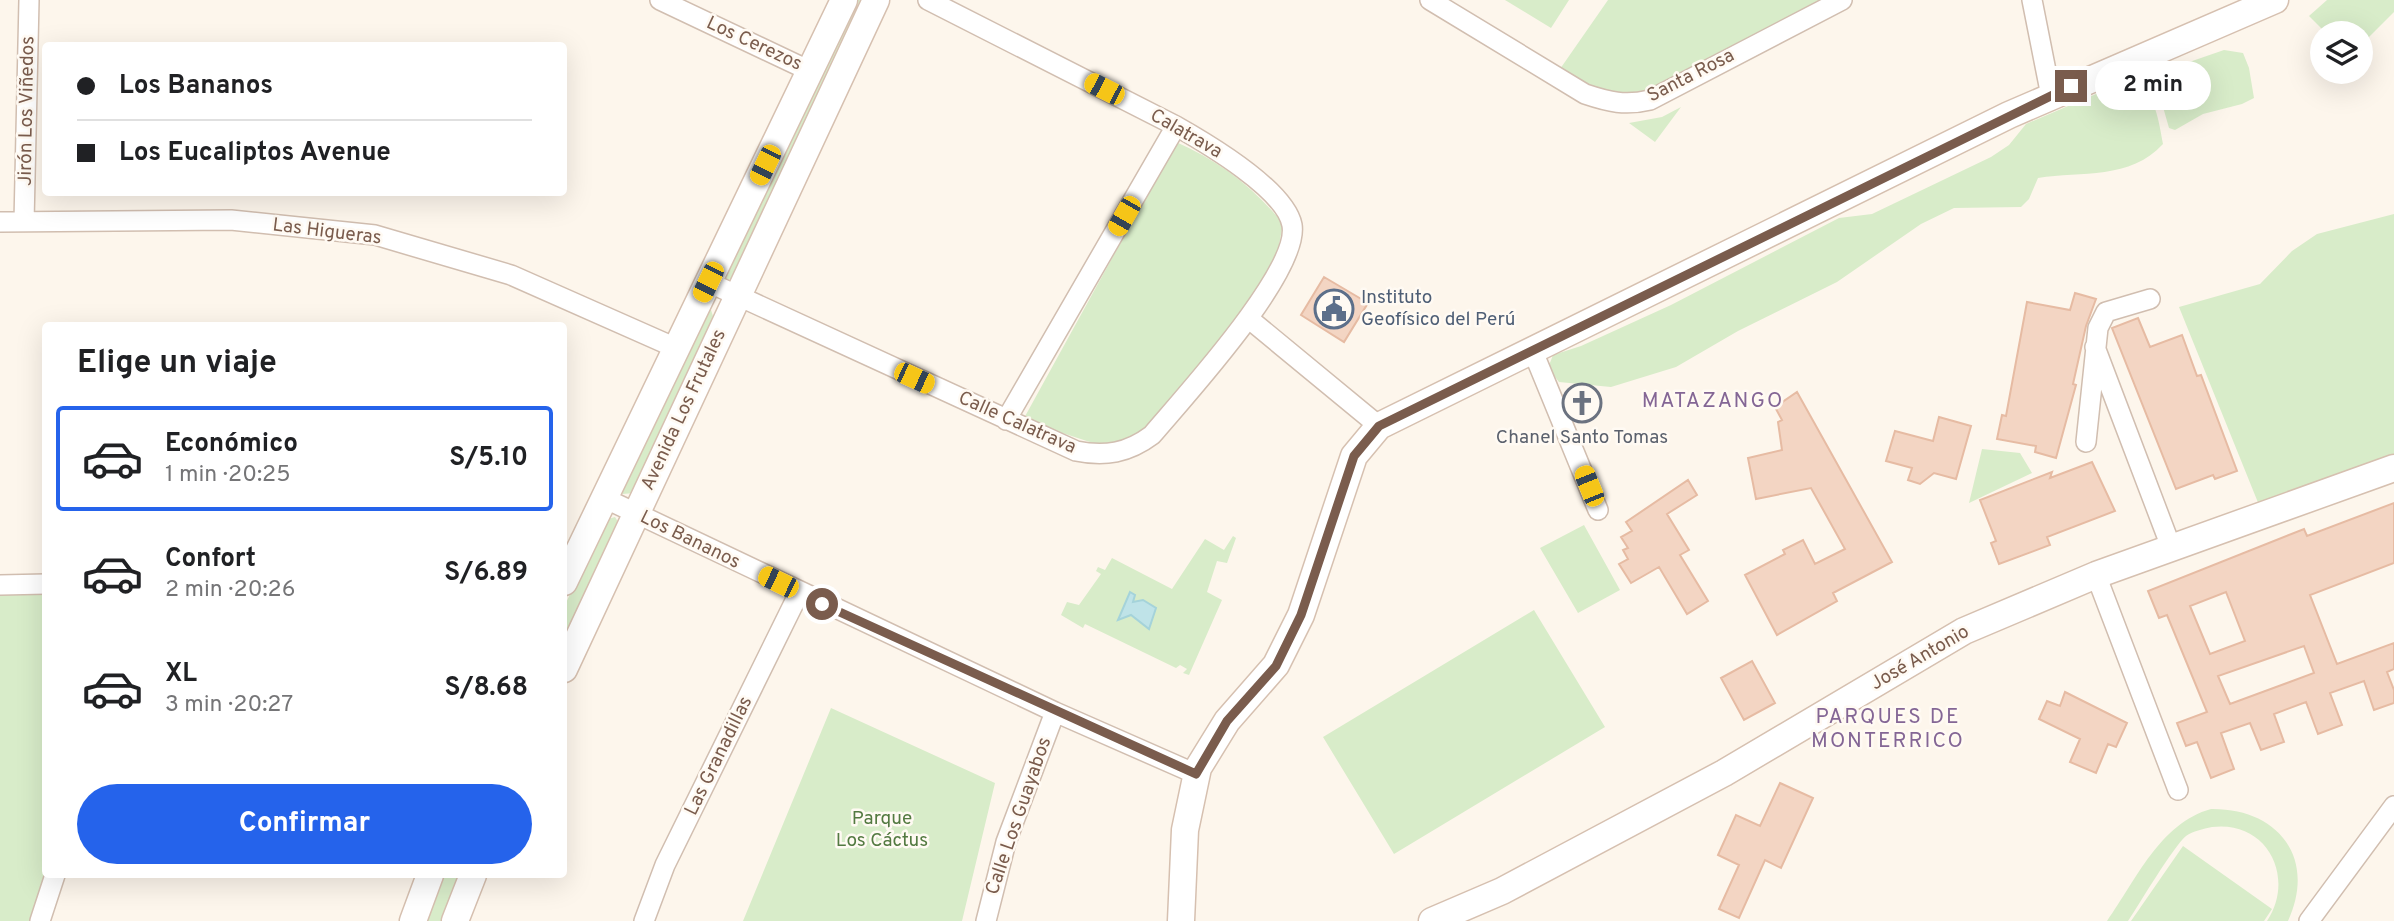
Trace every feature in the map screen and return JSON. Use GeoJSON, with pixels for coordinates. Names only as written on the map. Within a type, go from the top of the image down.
{"type":"FeatureCollection","features":[{"type":"Feature","properties":{"kind":"street","name":"Jirón Los Viñedos"},"geometry":{"type":"LineString","coordinates":[[24,222],[29,0]]}},
{"type":"Feature","properties":{"kind":"street","name":"Los Cerezos"},"geometry":{"type":"LineString","coordinates":[[660,0],[810,71]]}},
{"type":"Feature","properties":{"kind":"street","name":"Avenida Los Frutales"},"geometry":{"type":"LineString","coordinates":[[567,576],[844,0]]}},
{"type":"Feature","properties":{"kind":"street","name":"Avenida Los Frutales"},"geometry":{"type":"LineString","coordinates":[[567,662],[876,0]]}},
{"type":"Feature","properties":{"kind":"street","name":"Calatrava"},"geometry":{"type":"LineString","coordinates":[[928,0],[1175,126],[1224,155],[1258,181],[1289,219],[1291,244],[1286,260],[1248,318]]}},
{"type":"Feature","properties":{"kind":"street","name":"Santa Rosa"},"geometry":{"type":"LineString","coordinates":[[1430,0],[1585,94],[1612,103],[1630,105],[1650,100],[1842,0]]}},
{"type":"Feature","properties":{"kind":"street"},"geometry":{"type":"LineString","coordinates":[[2032,0],[2051,96]]}},
{"type":"Feature","properties":{"kind":"street"},"geometry":{"type":"LineString","coordinates":[[1181,921],[1185,830],[1196,774],[1227,721],[1276,666],[1301,615],[1354,456],[1379,426],[2051,96],[2268,2]]}},
{"type":"Feature","properties":{"kind":"street"},"geometry":{"type":"LineString","coordinates":[[1006,420],[1175,126]]}},
{"type":"Feature","properties":{"kind":"street","name":"Las Higueras"},"geometry":{"type":"LineString","coordinates":[[0,222],[231,220],[375,235],[511,275],[676,348]]}},
{"type":"Feature","properties":{"kind":"street","name":"Calle Calatrava"},"geometry":{"type":"LineString","coordinates":[[708,282],[1006,420],[1076,451],[1097,455],[1134,447],[1152,435],[1248,318]]}},
{"type":"Feature","properties":{"kind":"street"},"geometry":{"type":"LineString","coordinates":[[2085,442],[2098,328],[2106,312],[2150,299]]}},
{"type":"Feature","properties":{"kind":"street"},"geometry":{"type":"LineString","coordinates":[[1248,318],[1379,426]]}},
{"type":"Feature","properties":{"kind":"street"},"geometry":{"type":"LineString","coordinates":[[2095,347],[2171,547]]}},
{"type":"Feature","properties":{"kind":"street"},"geometry":{"type":"LineString","coordinates":[[1532,349],[1598,510]]}},
{"type":"Feature","properties":{"kind":"street","name":"José Antonio"},"geometry":{"type":"LineString","coordinates":[[1432,921],[1502,891],[1724,773],[1964,631],[2096,575],[2394,468]]}},
{"type":"Feature","properties":{"kind":"street","name":"Los Bananos"},"geometry":{"type":"LineString","coordinates":[[604,498],[799,593],[1196,774]]}},
{"type":"Feature","properties":{"kind":"street"},"geometry":{"type":"LineString","coordinates":[[2096,575],[2178,790]]}},
{"type":"Feature","properties":{"kind":"street"},"geometry":{"type":"LineString","coordinates":[[0,585],[42,584]]}},
{"type":"Feature","properties":{"kind":"street","name":"Las Granadillas"},"geometry":{"type":"LineString","coordinates":[[644,921],[664,865],[799,593]]}},
{"type":"Feature","properties":{"kind":"street","name":"Calle Los Guayabos"},"geometry":{"type":"LineString","coordinates":[[986,921],[1006,842],[1055,712]]}},
{"type":"Feature","properties":{"kind":"street"},"geometry":{"type":"LineString","coordinates":[[2309,921],[2394,806]]}},
{"type":"Feature","properties":{"kind":"street"},"geometry":{"type":"LineString","coordinates":[[40,921],[54,878]]}},
{"type":"Feature","properties":{"kind":"street"},"geometry":{"type":"LineString","coordinates":[[413,921],[429,878]]}},
{"type":"Feature","properties":{"kind":"street"},"geometry":{"type":"LineString","coordinates":[[455,921],[472,878]]}},
{"type":"Feature","properties":{"kind":"green space"},"geometry":{"type":"Polygon","coordinates":[[[851,0],[867,0],[733,279],[723,280],[851,0]]]}},
{"type":"Feature","properties":{"kind":"green space"},"geometry":{"type":"Polygon","coordinates":[[[1505,0],[1569,0],[1551,28],[1505,0]]]}},
{"type":"Feature","properties":{"kind":"green space"},"geometry":{"type":"Polygon","coordinates":[[[1608,0],[1827,0],[1648,93],[1613,95],[1586,86],[1560,69],[1608,0]]]}},
{"type":"Feature","properties":{"kind":"green space"},"geometry":{"type":"Polygon","coordinates":[[[2327,0],[2394,0],[2394,12],[2373,33],[2373,21],[2314,21],[2309,16],[2327,0]]]}},
{"type":"Feature","properties":{"kind":"green space"},"geometry":{"type":"Polygon","coordinates":[[[2224,50],[2243,53],[2249,68],[2254,98],[2242,104],[2203,114],[2175,130],[2169,128],[2153,72],[2157,68],[2172,68],[2224,50]]]}},
{"type":"Feature","properties":{"kind":"green space"},"geometry":{"type":"Polygon","coordinates":[[[2135,81],[2152,100],[2163,144],[2136,164],[2105,172],[2038,178],[2029,199],[2021,207],[1954,208],[1921,224],[1837,282],[1738,331],[1676,367],[1611,387],[1559,382],[1548,368],[1553,355],[1581,346],[1671,305],[1839,218],[1872,214],[1991,157],[2009,145],[2026,124],[2124,82],[2135,81]]]}},
{"type":"Feature","properties":{"kind":"green space"},"geometry":{"type":"Polygon","coordinates":[[[1681,107],[1655,142],[1629,123],[1662,117],[1681,107]]]}},
{"type":"Feature","properties":{"kind":"green space"},"geometry":{"type":"Polygon","coordinates":[[[1176,142],[1235,176],[1260,198],[1283,224],[1275,266],[1225,339],[1133,443],[1099,445],[1023,420],[1176,142]]]}},
{"type":"Feature","properties":{"kind":"green space"},"geometry":{"type":"Polygon","coordinates":[[[2394,214],[2394,458],[2259,505],[2179,307],[2260,284],[2292,251],[2317,234],[2394,214]]]}},
{"type":"Feature","properties":{"kind":"green space"},"geometry":{"type":"Polygon","coordinates":[[[704,307],[711,310],[713,316],[697,357],[634,493],[623,494],[618,489],[704,307]]]}},
{"type":"Feature","properties":{"kind":"green space"},"geometry":{"type":"Polygon","coordinates":[[[1982,449],[2020,453],[2032,473],[1969,503],[1982,449]]]}},
{"type":"Feature","properties":{"kind":"green space"},"geometry":{"type":"Polygon","coordinates":[[[615,517],[620,525],[567,643],[567,601],[605,520],[615,517]]]}},
{"type":"Feature","properties":{"kind":"green space"},"geometry":{"type":"Polygon","coordinates":[[[1584,525],[1620,590],[1578,613],[1540,548],[1584,525]]]}},
{"type":"Feature","properties":{"kind":"green space"},"geometry":{"type":"Polygon","coordinates":[[[1233,536],[1236,538],[1227,563],[1217,561],[1207,592],[1222,600],[1189,675],[1183,673],[1187,669],[1180,665],[1176,668],[1085,624],[1083,628],[1061,615],[1067,602],[1079,605],[1101,574],[1096,571],[1098,567],[1105,570],[1112,558],[1172,589],[1205,539],[1224,550],[1233,536]]]}},
{"type":"Feature","properties":{"kind":"green space"},"geometry":{"type":"Polygon","coordinates":[[[42,589],[42,878],[45,878],[34,921],[0,921],[0,590],[42,589]]]}},
{"type":"Feature","properties":{"kind":"green space"},"geometry":{"type":"Polygon","coordinates":[[[1534,610],[1605,727],[1394,854],[1323,737],[1534,610]]]}},
{"type":"Feature","properties":{"kind":"green space","name":"Parque Los Cáctus"},"geometry":{"type":"Polygon","coordinates":[[[831,708],[995,783],[962,921],[743,921],[831,708]]]}},
{"type":"Feature","properties":{"kind":"green space"},"geometry":{"type":"Polygon","coordinates":[[[2211,809],[2235,811],[2255,817],[2272,827],[2285,841],[2294,858],[2298,877],[2296,898],[2288,921],[2267,921],[2275,904],[2277,870],[2271,855],[2261,842],[2248,833],[2231,827],[2212,827],[2192,833],[2180,842],[2128,921],[2107,921],[2139,871],[2163,840],[2193,816],[2211,809]]]}},
{"type":"Feature","properties":{"kind":"green space"},"geometry":{"type":"Polygon","coordinates":[[[2183,846],[2272,909],[2264,921],[2131,921],[2183,846]]]}},
{"type":"Feature","properties":{"kind":"green space"},"geometry":{"type":"Polygon","coordinates":[[[441,878],[463,878],[446,921],[425,921],[441,878]]]}},
{"type":"Feature","properties":{"kind":"water"},"geometry":{"type":"Polygon","coordinates":[[[1130,592],[1135,595],[1133,602],[1143,600],[1156,608],[1149,629],[1131,615],[1118,620],[1130,592]]]}},
{"type":"Feature","properties":{"kind":"building","name":"Instituto Geofísico del Perú"},"geometry":{"type":"Polygon","coordinates":[[[1324,277],[1368,303],[1344,342],[1301,315],[1324,277]]]}},
{"type":"Feature","properties":{"kind":"building"},"geometry":{"type":"Polygon","coordinates":[[[2075,293],[2096,299],[2086,326],[2073,384],[2076,385],[2056,458],[2035,452],[2036,446],[1997,439],[2002,415],[2006,416],[2027,302],[2070,310],[2075,293]]]}},
{"type":"Feature","properties":{"kind":"building"},"geometry":{"type":"Polygon","coordinates":[[[2138,318],[2150,347],[2182,335],[2197,376],[2201,375],[2237,471],[2215,479],[2213,475],[2176,489],[2112,328],[2138,318]]]}},
{"type":"Feature","properties":{"kind":"building"},"geometry":{"type":"Polygon","coordinates":[[[1797,392],[1892,562],[1833,593],[1837,601],[1777,635],[1745,575],[1785,554],[1783,550],[1803,540],[1815,564],[1845,549],[1811,488],[1756,499],[1748,458],[1782,450],[1778,422],[1782,420],[1775,407],[1797,392]]]}},
{"type":"Feature","properties":{"kind":"building"},"geometry":{"type":"Polygon","coordinates":[[[1939,417],[1971,426],[1956,479],[1934,473],[1920,484],[1908,480],[1912,468],[1886,461],[1895,431],[1933,441],[1939,417]]]}},
{"type":"Feature","properties":{"kind":"building"},"geometry":{"type":"Polygon","coordinates":[[[2092,462],[2115,511],[2047,537],[2050,545],[1999,564],[1991,543],[1996,541],[1980,500],[2052,472],[2050,478],[2092,462]]]}},
{"type":"Feature","properties":{"kind":"building"},"geometry":{"type":"Polygon","coordinates":[[[1688,480],[1697,495],[1667,514],[1689,550],[1680,555],[1708,601],[1687,614],[1659,567],[1631,583],[1619,564],[1628,559],[1623,550],[1628,548],[1621,537],[1632,531],[1626,522],[1688,480]]]}},
{"type":"Feature","properties":{"kind":"building"},"geometry":{"type":"Polygon","coordinates":[[[2394,503],[2394,563],[2310,595],[2337,664],[2394,643],[2394,669],[2387,672],[2394,690],[2394,703],[2374,710],[2364,681],[2330,693],[2342,725],[2318,734],[2306,702],[2274,714],[2284,742],[2261,750],[2250,723],[2221,733],[2234,769],[2211,778],[2197,742],[2186,746],[2177,723],[2207,712],[2167,615],[2159,618],[2148,591],[2304,529],[2307,536],[2394,503]],[[2226,592],[2190,606],[2210,654],[2245,641],[2226,592]],[[2304,646],[2218,676],[2230,704],[2314,673],[2304,646]]]}},
{"type":"Feature","properties":{"kind":"building"},"geometry":{"type":"Polygon","coordinates":[[[1752,661],[1775,703],[1744,720],[1721,678],[1752,661]]]}},
{"type":"Feature","properties":{"kind":"building"},"geometry":{"type":"Polygon","coordinates":[[[2065,692],[2127,723],[2116,747],[2108,744],[2096,773],[2070,762],[2080,739],[2039,719],[2047,701],[2060,706],[2065,692]]]}},
{"type":"Feature","properties":{"kind":"building"},"geometry":{"type":"Polygon","coordinates":[[[1780,783],[1813,798],[1781,868],[1765,860],[1739,918],[1719,909],[1739,865],[1718,855],[1736,815],[1760,826],[1780,783]]]}},
{"type":"Feature","properties":{"kind":"place","name":"Instituto Geofísico del Perú"},"geometry":{"type":"Point","coordinates":[1334,309]}},
{"type":"Feature","properties":{"kind":"place","name":"Chanel Santo Tomas"},"geometry":{"type":"Point","coordinates":[1582,403]}},
{"type":"Feature","properties":{"kind":"district","name":"MATAZANGO"},"geometry":{"type":"Point","coordinates":[1713,401]}},
{"type":"Feature","properties":{"kind":"district","name":"PARQUES DE MONTERRICO"},"geometry":{"type":"Point","coordinates":[1888,729]}},
{"type":"Feature","properties":{"kind":"route"},"geometry":{"type":"LineString","coordinates":[[822,604],[1196,774],[1227,721],[1276,666],[1301,615],[1335,506],[1354,456],[1364,440],[1379,426],[2071,86]]}}]}
